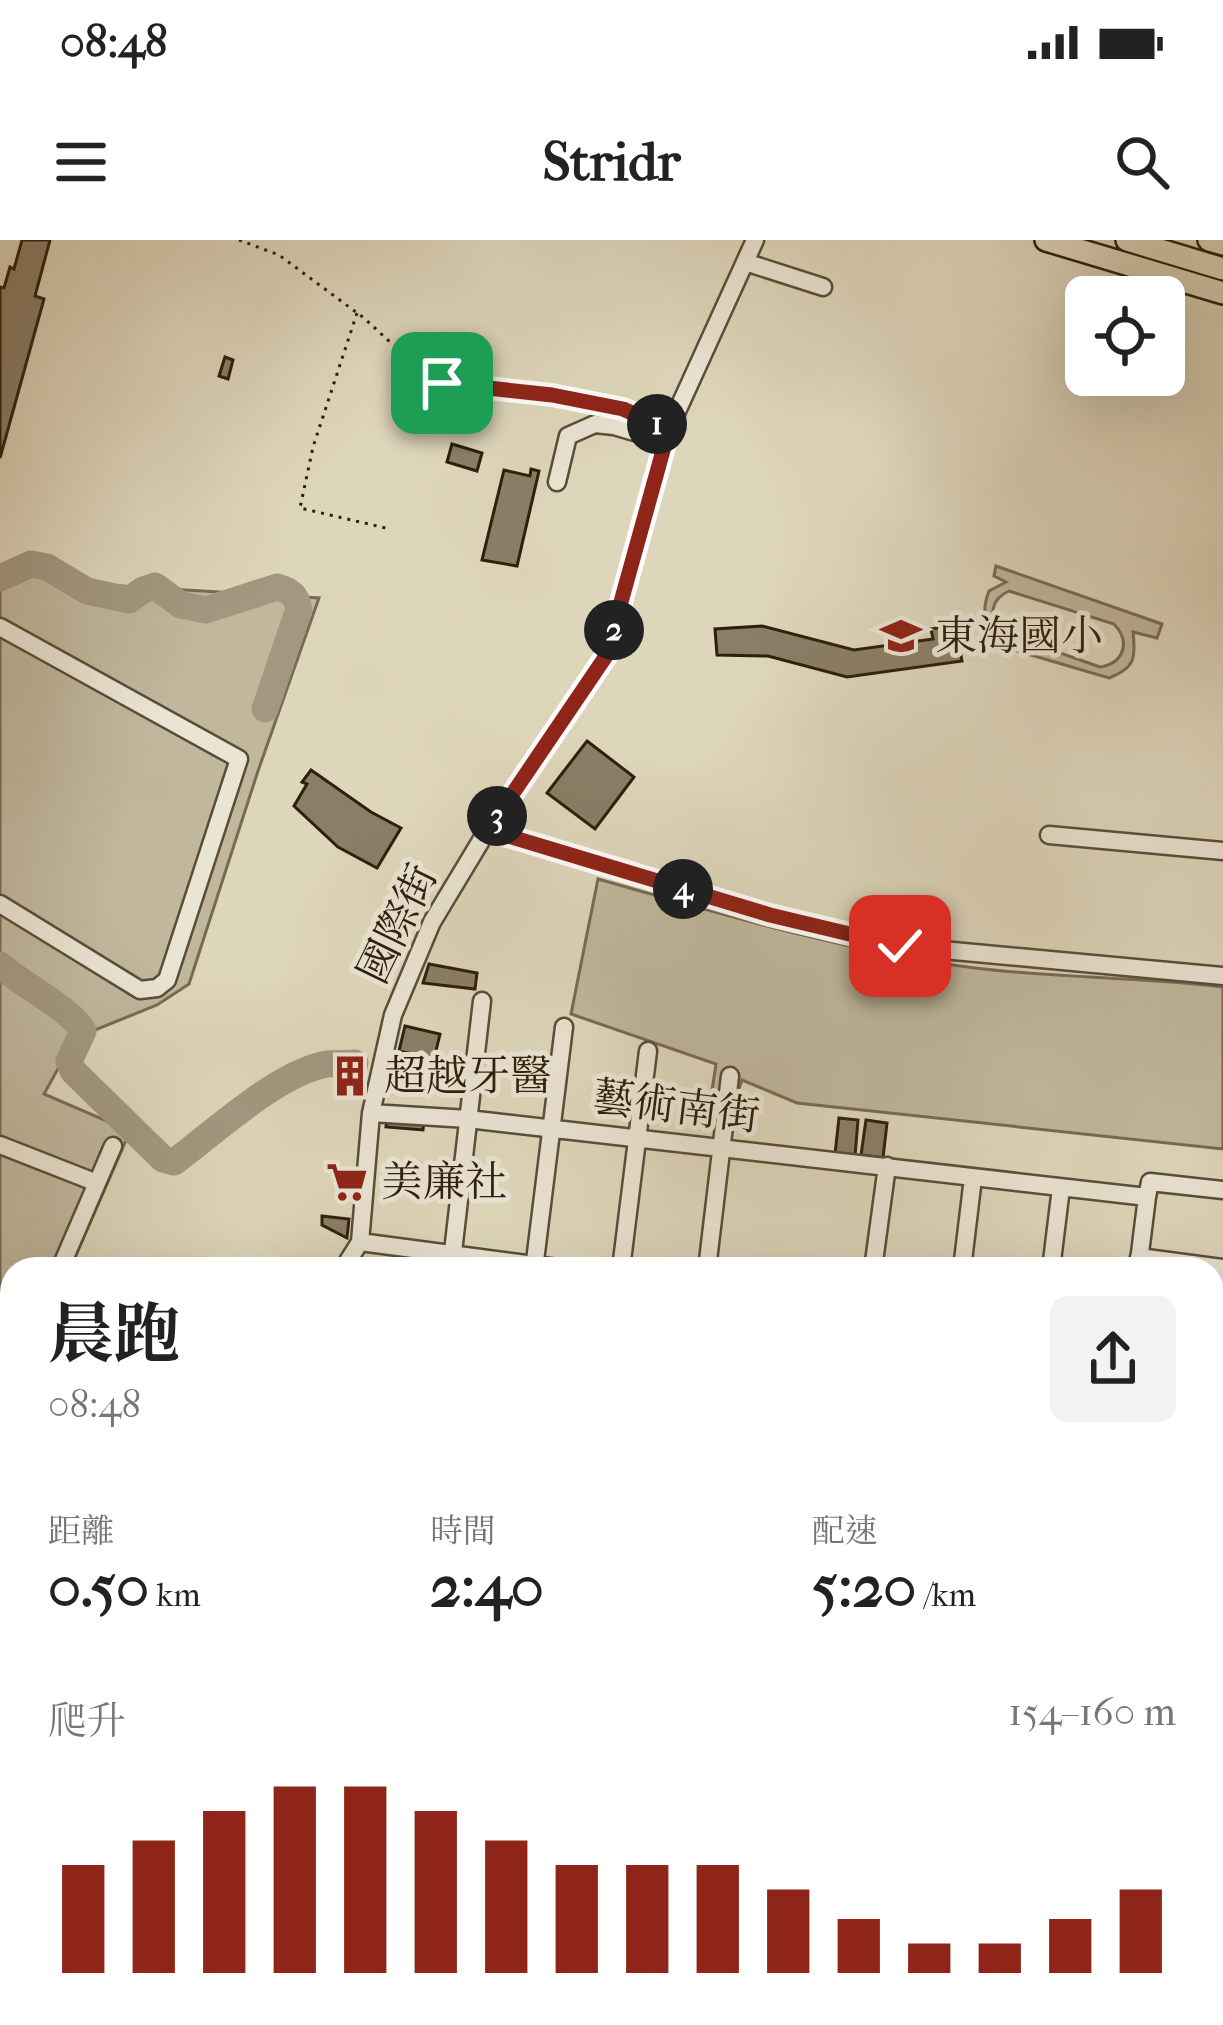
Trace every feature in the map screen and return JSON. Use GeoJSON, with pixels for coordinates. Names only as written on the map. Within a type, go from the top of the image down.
{"type":"FeatureCollection","features":[{"type":"Feature","properties":{"kind":"main road"},"geometry":{"type":"LineString","coordinates":[[1046,240],[1223,293]]}},
{"type":"Feature","properties":{"kind":"main road"},"geometry":{"type":"LineString","coordinates":[[1127,240],[1223,268]]}},
{"type":"Feature","properties":{"kind":"main road"},"geometry":{"type":"LineString","coordinates":[[1209,240],[1223,244]]}},
{"type":"Feature","properties":{"kind":"street","name":"國際街"},"geometry":{"type":"LineString","coordinates":[[351,1257],[360,1242],[371,1113],[393,1015],[432,922],[606,656],[665,441],[755,240]]}},
{"type":"Feature","properties":{"kind":"street"},"geometry":{"type":"LineString","coordinates":[[746,262],[823,287]]}},
{"type":"Feature","properties":{"kind":"street"},"geometry":{"type":"LineString","coordinates":[[557,482],[568,436],[595,424],[665,441]]}},
{"type":"Feature","properties":{"kind":"street"},"geometry":{"type":"LineString","coordinates":[[0,627],[239,759],[166,980],[157,988],[140,990],[0,904]]}},
{"type":"Feature","properties":{"kind":"street"},"geometry":{"type":"LineString","coordinates":[[488,830],[770,915],[900,946],[1223,976]]}},
{"type":"Feature","properties":{"kind":"street"},"geometry":{"type":"LineString","coordinates":[[1049,835],[1223,851]]}},
{"type":"Feature","properties":{"kind":"street"},"geometry":{"type":"LineString","coordinates":[[453,1257],[482,1001]]}},
{"type":"Feature","properties":{"kind":"street"},"geometry":{"type":"LineString","coordinates":[[535,1257],[563,1027]]}},
{"type":"Feature","properties":{"kind":"street"},"geometry":{"type":"LineString","coordinates":[[622,1257],[648,1051]]}},
{"type":"Feature","properties":{"kind":"street"},"geometry":{"type":"LineString","coordinates":[[709,1257],[730,1076]]}},
{"type":"Feature","properties":{"kind":"street","name":"藝術南街"},"geometry":{"type":"LineString","coordinates":[[371,1113],[468,1119],[1148,1197],[1150,1182],[1223,1190]]}},
{"type":"Feature","properties":{"kind":"street"},"geometry":{"type":"LineString","coordinates":[[0,1145],[97,1184]]}},
{"type":"Feature","properties":{"kind":"street"},"geometry":{"type":"LineString","coordinates":[[65,1257],[113,1146]]}},
{"type":"Feature","properties":{"kind":"street"},"geometry":{"type":"LineString","coordinates":[[875,1257],[887,1166]]}},
{"type":"Feature","properties":{"kind":"street"},"geometry":{"type":"LineString","coordinates":[[963,1257],[973,1178]]}},
{"type":"Feature","properties":{"kind":"street"},"geometry":{"type":"LineString","coordinates":[[1052,1257],[1061,1188]]}},
{"type":"Feature","properties":{"kind":"street"},"geometry":{"type":"LineString","coordinates":[[1139,1257],[1148,1197]]}},
{"type":"Feature","properties":{"kind":"street"},"geometry":{"type":"LineString","coordinates":[[360,1242],[429,1257]]}},
{"type":"Feature","properties":{"kind":"path"},"geometry":{"type":"LineString","coordinates":[[239,240],[279,256],[442,383],[552,395],[638,416]]}},
{"type":"Feature","properties":{"kind":"path"},"geometry":{"type":"LineString","coordinates":[[357,313],[313,447],[300,508],[390,529]]}},
{"type":"Feature","properties":{"kind":"shaded area"},"geometry":{"type":"Polygon","coordinates":[[[996,566],[1162,624],[1157,638],[1133,632],[1132,661],[1109,678],[997,645],[987,626],[985,605],[989,591],[1006,582],[994,576],[996,566]],[[1009,591],[993,608],[1000,632],[1100,667],[1115,661],[1122,651],[1122,638],[1114,624],[1009,591]]]}},
{"type":"Feature","properties":{"kind":"shaded area"},"geometry":{"type":"Polygon","coordinates":[[[0,568],[104,585],[319,598],[189,984],[157,1005],[75,1038],[44,1094],[130,1131],[75,1257],[0,1257],[0,568]]]}},
{"type":"Feature","properties":{"kind":"shaded area"},"geometry":{"type":"Polygon","coordinates":[[[598,879],[785,931],[927,961],[1223,987],[1223,1149],[797,1103],[742,1080],[729,1118],[709,1110],[716,1064],[571,1014],[598,879]]]}},
{"type":"Feature","properties":{"kind":"building"},"geometry":{"type":"Polygon","coordinates":[[[22,240],[50,240],[35,296],[44,299],[0,458],[0,287],[4,288],[10,267],[14,269],[22,240]]]}},
{"type":"Feature","properties":{"kind":"building"},"geometry":{"type":"Polygon","coordinates":[[[225,357],[233,360],[228,379],[219,376],[225,357]]]}},
{"type":"Feature","properties":{"kind":"building"},"geometry":{"type":"Polygon","coordinates":[[[452,444],[482,453],[477,471],[447,462],[452,444]]]}},
{"type":"Feature","properties":{"kind":"building"},"geometry":{"type":"Polygon","coordinates":[[[531,469],[539,471],[517,566],[482,560],[504,470],[530,476],[531,469]]]}},
{"type":"Feature","properties":{"kind":"building"},"geometry":{"type":"Polygon","coordinates":[[[762,626],[854,650],[933,639],[931,629],[951,626],[962,634],[962,661],[847,677],[768,656],[717,655],[715,629],[762,626]]]}},
{"type":"Feature","properties":{"kind":"building"},"geometry":{"type":"Polygon","coordinates":[[[587,741],[634,777],[595,829],[547,793],[587,741]]]}},
{"type":"Feature","properties":{"kind":"building"},"geometry":{"type":"Polygon","coordinates":[[[311,770],[401,828],[377,868],[338,847],[294,806],[311,770]]]}},
{"type":"Feature","properties":{"kind":"building"},"geometry":{"type":"Polygon","coordinates":[[[429,964],[477,973],[475,989],[423,983],[429,964]]]}},
{"type":"Feature","properties":{"kind":"building"},"geometry":{"type":"Polygon","coordinates":[[[405,1026],[440,1034],[434,1059],[399,1051],[405,1026]]]}},
{"type":"Feature","properties":{"kind":"building","name":"超越牙醫"},"geometry":{"type":"Polygon","coordinates":[[[336,1069],[365,1071],[364,1083],[335,1080],[336,1069]]]}},
{"type":"Feature","properties":{"kind":"building"},"geometry":{"type":"Polygon","coordinates":[[[387,1117],[424,1120],[423,1130],[386,1127],[387,1117]]]}},
{"type":"Feature","properties":{"kind":"building"},"geometry":{"type":"Polygon","coordinates":[[[839,1118],[858,1120],[855,1156],[835,1154],[839,1118]]]}},
{"type":"Feature","properties":{"kind":"building"},"geometry":{"type":"Polygon","coordinates":[[[866,1120],[887,1123],[883,1158],[861,1155],[866,1120]]]}},
{"type":"Feature","properties":{"kind":"building"},"geometry":{"type":"Polygon","coordinates":[[[322,1216],[349,1219],[347,1238],[322,1225],[322,1216]]]}},
{"type":"Feature","properties":{"kind":"waterway"},"geometry":{"type":"LineString","coordinates":[[0,578],[31,564],[47,567],[87,591],[129,600],[155,586],[181,605],[206,610],[277,587],[286,590],[299,609],[265,709]]}},
{"type":"Feature","properties":{"kind":"waterway"},"geometry":{"type":"LineString","coordinates":[[0,965],[77,1023],[83,1031],[69,1061],[73,1071],[163,1159],[174,1162],[288,1079],[327,1064],[355,1063]]}},
{"type":"Feature","properties":{"kind":"place","name":"東海國小"},"geometry":{"type":"Point","coordinates":[901,636]}},
{"type":"Feature","properties":{"kind":"place","name":"超越牙醫"},"geometry":{"type":"Point","coordinates":[350,1076]}},
{"type":"Feature","properties":{"kind":"place","name":"美廉社"},"geometry":{"type":"Point","coordinates":[347,1182]}},
{"type":"Feature","properties":{"kind":"route"},"geometry":{"type":"LineString","coordinates":[[442,383],[512,389],[623,409],[669,429],[606,656],[488,830],[770,915],[900,946]]}}]}
